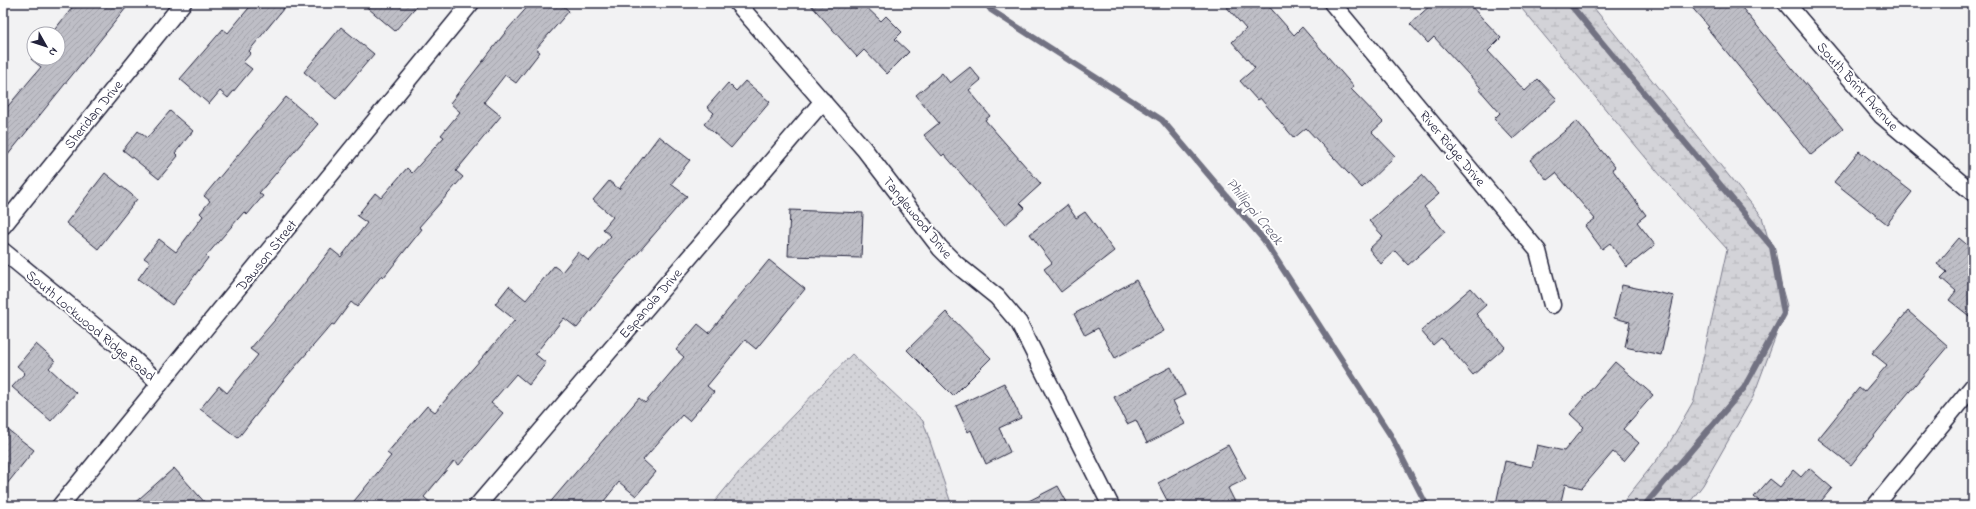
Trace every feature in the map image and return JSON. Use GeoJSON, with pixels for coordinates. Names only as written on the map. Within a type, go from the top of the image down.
{"type":"FeatureCollection","features":[{"type":"Feature","properties":{"kind":"street","name":"Sheridan Drive"},"geometry":{"type":"LineString","coordinates":[[3,226],[183,3]]}},
{"type":"Feature","properties":{"kind":"street","name":"Dawson Street"},"geometry":{"type":"LineString","coordinates":[[60,506],[471,3]]}},
{"type":"Feature","properties":{"kind":"street","name":"Tanglewood Drive"},"geometry":{"type":"LineString","coordinates":[[737,3],[864,149],[940,248],[956,264],[997,297],[1019,323],[1111,506]]}},
{"type":"Feature","properties":{"kind":"street","name":"River Ridge Drive"},"geometry":{"type":"LineString","coordinates":[[1332,3],[1538,251],[1552,305]]}},
{"type":"Feature","properties":{"kind":"street","name":"South Brink Avenue"},"geometry":{"type":"LineString","coordinates":[[1786,3],[1882,116],[1973,193]]}},
{"type":"Feature","properties":{"kind":"street","name":"Espanola Drive"},"geometry":{"type":"LineString","coordinates":[[476,506],[823,101]]}},
{"type":"Feature","properties":{"kind":"street","name":"South Lockwood Ridge Road"},"geometry":{"type":"LineString","coordinates":[[3,251],[125,351],[160,384]]}},
{"type":"Feature","properties":{"kind":"street"},"geometry":{"type":"LineString","coordinates":[[1875,506],[1973,386]]}},
{"type":"Feature","properties":{"kind":"green space"},"geometry":{"type":"Polygon","coordinates":[[[1517,3],[1590,3],[1762,217],[1787,306],[1753,397],[1703,485],[1687,506],[1620,506],[1667,447],[1694,400],[1727,249],[1661,176],[1517,3]]]}},
{"type":"Feature","properties":{"kind":"green space"},"geometry":{"type":"Polygon","coordinates":[[[852,354],[923,421],[952,506],[711,506],[744,466],[852,354]]]}},
{"type":"Feature","properties":{"kind":"building"},"geometry":{"type":"Polygon","coordinates":[[[76,3],[130,3],[3,161],[3,112],[41,67],[40,66],[66,66],[66,26],[57,26],[76,3]]]}},
{"type":"Feature","properties":{"kind":"building"},"geometry":{"type":"Polygon","coordinates":[[[253,3],[288,3],[249,51],[251,53],[243,62],[252,69],[228,98],[220,91],[209,104],[180,79],[223,29],[228,33],[253,3]]]}},
{"type":"Feature","properties":{"kind":"building"},"geometry":{"type":"Polygon","coordinates":[[[362,3],[419,3],[395,31],[362,3]]]}},
{"type":"Feature","properties":{"kind":"building"},"geometry":{"type":"Polygon","coordinates":[[[531,3],[560,3],[569,11],[536,49],[540,52],[516,83],[505,75],[484,102],[501,116],[456,171],[463,177],[419,227],[422,229],[384,277],[382,275],[357,307],[351,302],[334,325],[332,324],[282,382],[238,438],[200,409],[219,386],[227,393],[258,355],[250,349],[286,307],[331,249],[341,257],[367,223],[357,216],[375,193],[381,198],[407,168],[412,173],[444,137],[441,135],[460,112],[450,103],[508,29],[531,3]]]}},
{"type":"Feature","properties":{"kind":"building"},"geometry":{"type":"Polygon","coordinates":[[[809,3],[862,3],[881,21],[886,16],[902,32],[895,39],[909,52],[887,74],[864,50],[857,57],[809,3]]]}},
{"type":"Feature","properties":{"kind":"building"},"geometry":{"type":"Polygon","coordinates":[[[1223,3],[1266,3],[1294,35],[1302,27],[1354,87],[1351,89],[1383,122],[1372,132],[1395,156],[1362,188],[1306,128],[1294,138],[1260,98],[1257,100],[1240,81],[1255,68],[1232,42],[1246,29],[1223,3]]]}},
{"type":"Feature","properties":{"kind":"building"},"geometry":{"type":"Polygon","coordinates":[[[1433,3],[1468,3],[1501,38],[1488,51],[1525,91],[1538,79],[1557,99],[1513,139],[1494,119],[1500,113],[1479,89],[1481,88],[1434,37],[1428,43],[1410,24],[1433,3]]]}},
{"type":"Feature","properties":{"kind":"building"},"geometry":{"type":"Polygon","coordinates":[[[1688,3],[1738,3],[1843,129],[1811,155],[1707,28],[1709,27],[1688,3]]]}},
{"type":"Feature","properties":{"kind":"building"},"geometry":{"type":"Polygon","coordinates":[[[341,27],[374,54],[336,99],[304,72],[341,27]]]}},
{"type":"Feature","properties":{"kind":"building"},"geometry":{"type":"Polygon","coordinates":[[[970,67],[981,80],[969,90],[990,116],[985,120],[1041,184],[1020,203],[1025,208],[1005,225],[944,154],[942,156],[924,135],[939,123],[916,95],[942,73],[950,83],[970,67]]]}},
{"type":"Feature","properties":{"kind":"building"},"geometry":{"type":"Polygon","coordinates":[[[745,81],[770,102],[731,148],[704,124],[714,113],[707,107],[728,83],[736,91],[745,81]]]}},
{"type":"Feature","properties":{"kind":"building"},"geometry":{"type":"Polygon","coordinates":[[[286,97],[318,124],[259,193],[263,196],[247,215],[244,212],[206,256],[208,258],[172,305],[138,279],[150,262],[144,258],[159,239],[176,252],[203,216],[200,213],[210,201],[204,196],[286,97]]]}},
{"type":"Feature","properties":{"kind":"building"},"geometry":{"type":"Polygon","coordinates":[[[170,111],[193,131],[175,153],[178,156],[159,179],[123,150],[138,131],[147,138],[170,111]]]}},
{"type":"Feature","properties":{"kind":"building"},"geometry":{"type":"Polygon","coordinates":[[[1577,121],[1615,167],[1612,169],[1646,215],[1637,222],[1655,245],[1627,267],[1610,243],[1602,249],[1585,226],[1595,219],[1556,173],[1547,180],[1530,160],[1577,121]]]}},
{"type":"Feature","properties":{"kind":"building"},"geometry":{"type":"Polygon","coordinates":[[[659,136],[690,160],[671,184],[687,196],[614,281],[577,328],[564,318],[535,354],[546,363],[529,385],[516,374],[491,403],[503,413],[459,465],[454,461],[424,497],[434,506],[350,506],[391,456],[387,453],[427,406],[435,412],[515,320],[495,304],[509,286],[526,300],[554,266],[562,272],[578,252],[589,261],[611,236],[603,229],[613,217],[593,200],[609,181],[619,189],[659,136]]]}},
{"type":"Feature","properties":{"kind":"building"},"geometry":{"type":"Polygon","coordinates":[[[1859,151],[1912,192],[1887,224],[1834,182],[1859,151]]]}},
{"type":"Feature","properties":{"kind":"building"},"geometry":{"type":"Polygon","coordinates":[[[105,173],[137,199],[98,249],[66,223],[105,173]]]}},
{"type":"Feature","properties":{"kind":"building"},"geometry":{"type":"Polygon","coordinates":[[[1422,175],[1439,194],[1424,207],[1445,232],[1408,265],[1395,251],[1381,264],[1369,249],[1383,236],[1369,221],[1422,175]]]}},
{"type":"Feature","properties":{"kind":"building"},"geometry":{"type":"Polygon","coordinates":[[[1067,205],[1076,218],[1085,212],[1114,251],[1061,292],[1044,269],[1052,263],[1030,234],[1067,205]]]}},
{"type":"Feature","properties":{"kind":"building"},"geometry":{"type":"Polygon","coordinates":[[[790,210],[863,213],[861,258],[788,256],[790,210]]]}},
{"type":"Feature","properties":{"kind":"building"},"geometry":{"type":"Polygon","coordinates":[[[1959,238],[1973,250],[1973,319],[1949,300],[1956,291],[1941,278],[1947,272],[1937,264],[1959,238]]]}},
{"type":"Feature","properties":{"kind":"building"},"geometry":{"type":"Polygon","coordinates":[[[769,260],[805,289],[756,349],[745,340],[707,386],[714,392],[689,421],[682,415],[643,460],[656,472],[636,496],[619,482],[600,506],[547,506],[639,398],[645,403],[684,357],[676,350],[698,324],[709,333],[769,260]]]}},
{"type":"Feature","properties":{"kind":"building"},"geometry":{"type":"Polygon","coordinates":[[[1136,280],[1164,331],[1115,358],[1098,328],[1085,335],[1074,314],[1136,280]]]}},
{"type":"Feature","properties":{"kind":"building"},"geometry":{"type":"Polygon","coordinates":[[[1622,285],[1674,296],[1661,355],[1625,347],[1630,322],[1614,318],[1622,285]]]}},
{"type":"Feature","properties":{"kind":"building"},"geometry":{"type":"Polygon","coordinates":[[[1471,288],[1486,305],[1476,314],[1505,347],[1473,375],[1441,338],[1433,345],[1421,331],[1471,288]]]}},
{"type":"Feature","properties":{"kind":"building"},"geometry":{"type":"Polygon","coordinates":[[[1908,311],[1948,346],[1899,404],[1851,465],[1818,439],[1859,388],[1864,392],[1887,365],[1872,353],[1908,311]]]}},
{"type":"Feature","properties":{"kind":"building"},"geometry":{"type":"Polygon","coordinates":[[[946,312],[991,358],[953,396],[907,350],[946,312]]]}},
{"type":"Feature","properties":{"kind":"building"},"geometry":{"type":"Polygon","coordinates":[[[36,344],[55,361],[49,368],[76,393],[51,421],[12,387],[25,373],[17,366],[36,344]]]}},
{"type":"Feature","properties":{"kind":"building"},"geometry":{"type":"Polygon","coordinates":[[[1615,362],[1653,395],[1623,429],[1639,443],[1624,461],[1613,452],[1582,488],[1565,484],[1560,506],[1506,506],[1496,504],[1505,461],[1532,467],[1537,445],[1564,451],[1584,427],[1570,414],[1615,362]]]}},
{"type":"Feature","properties":{"kind":"building"},"geometry":{"type":"Polygon","coordinates":[[[1171,367],[1185,395],[1173,401],[1185,424],[1147,443],[1136,420],[1127,424],[1114,397],[1171,367]]]}},
{"type":"Feature","properties":{"kind":"building"},"geometry":{"type":"Polygon","coordinates":[[[1004,383],[1021,418],[999,428],[1010,452],[986,464],[971,430],[968,432],[956,406],[1004,383]]]}},
{"type":"Feature","properties":{"kind":"building"},"geometry":{"type":"Polygon","coordinates":[[[3,426],[34,450],[3,489],[3,426]]]}},
{"type":"Feature","properties":{"kind":"building"},"geometry":{"type":"Polygon","coordinates":[[[1228,445],[1246,479],[1228,488],[1237,506],[1170,506],[1158,483],[1228,445]]]}},
{"type":"Feature","properties":{"kind":"building"},"geometry":{"type":"Polygon","coordinates":[[[174,468],[208,506],[131,506],[174,468]]]}},
{"type":"Feature","properties":{"kind":"building"},"geometry":{"type":"Polygon","coordinates":[[[1809,468],[1832,488],[1817,506],[1765,506],[1754,497],[1770,479],[1780,487],[1793,470],[1801,477],[1809,468]]]}},
{"type":"Feature","properties":{"kind":"building"},"geometry":{"type":"Polygon","coordinates":[[[1058,486],[1069,506],[1019,506],[1058,486]]]}},
{"type":"Feature","properties":{"kind":"waterway","name":"Phillippi Creek"},"geometry":{"type":"LineString","coordinates":[[986,3],[991,10],[1162,120],[1264,240],[1391,436],[1427,506]]}},
{"type":"Feature","properties":{"kind":"waterway"},"geometry":{"type":"LineString","coordinates":[[1569,3],[1772,247],[1784,314],[1744,388],[1644,506]]}}]}
